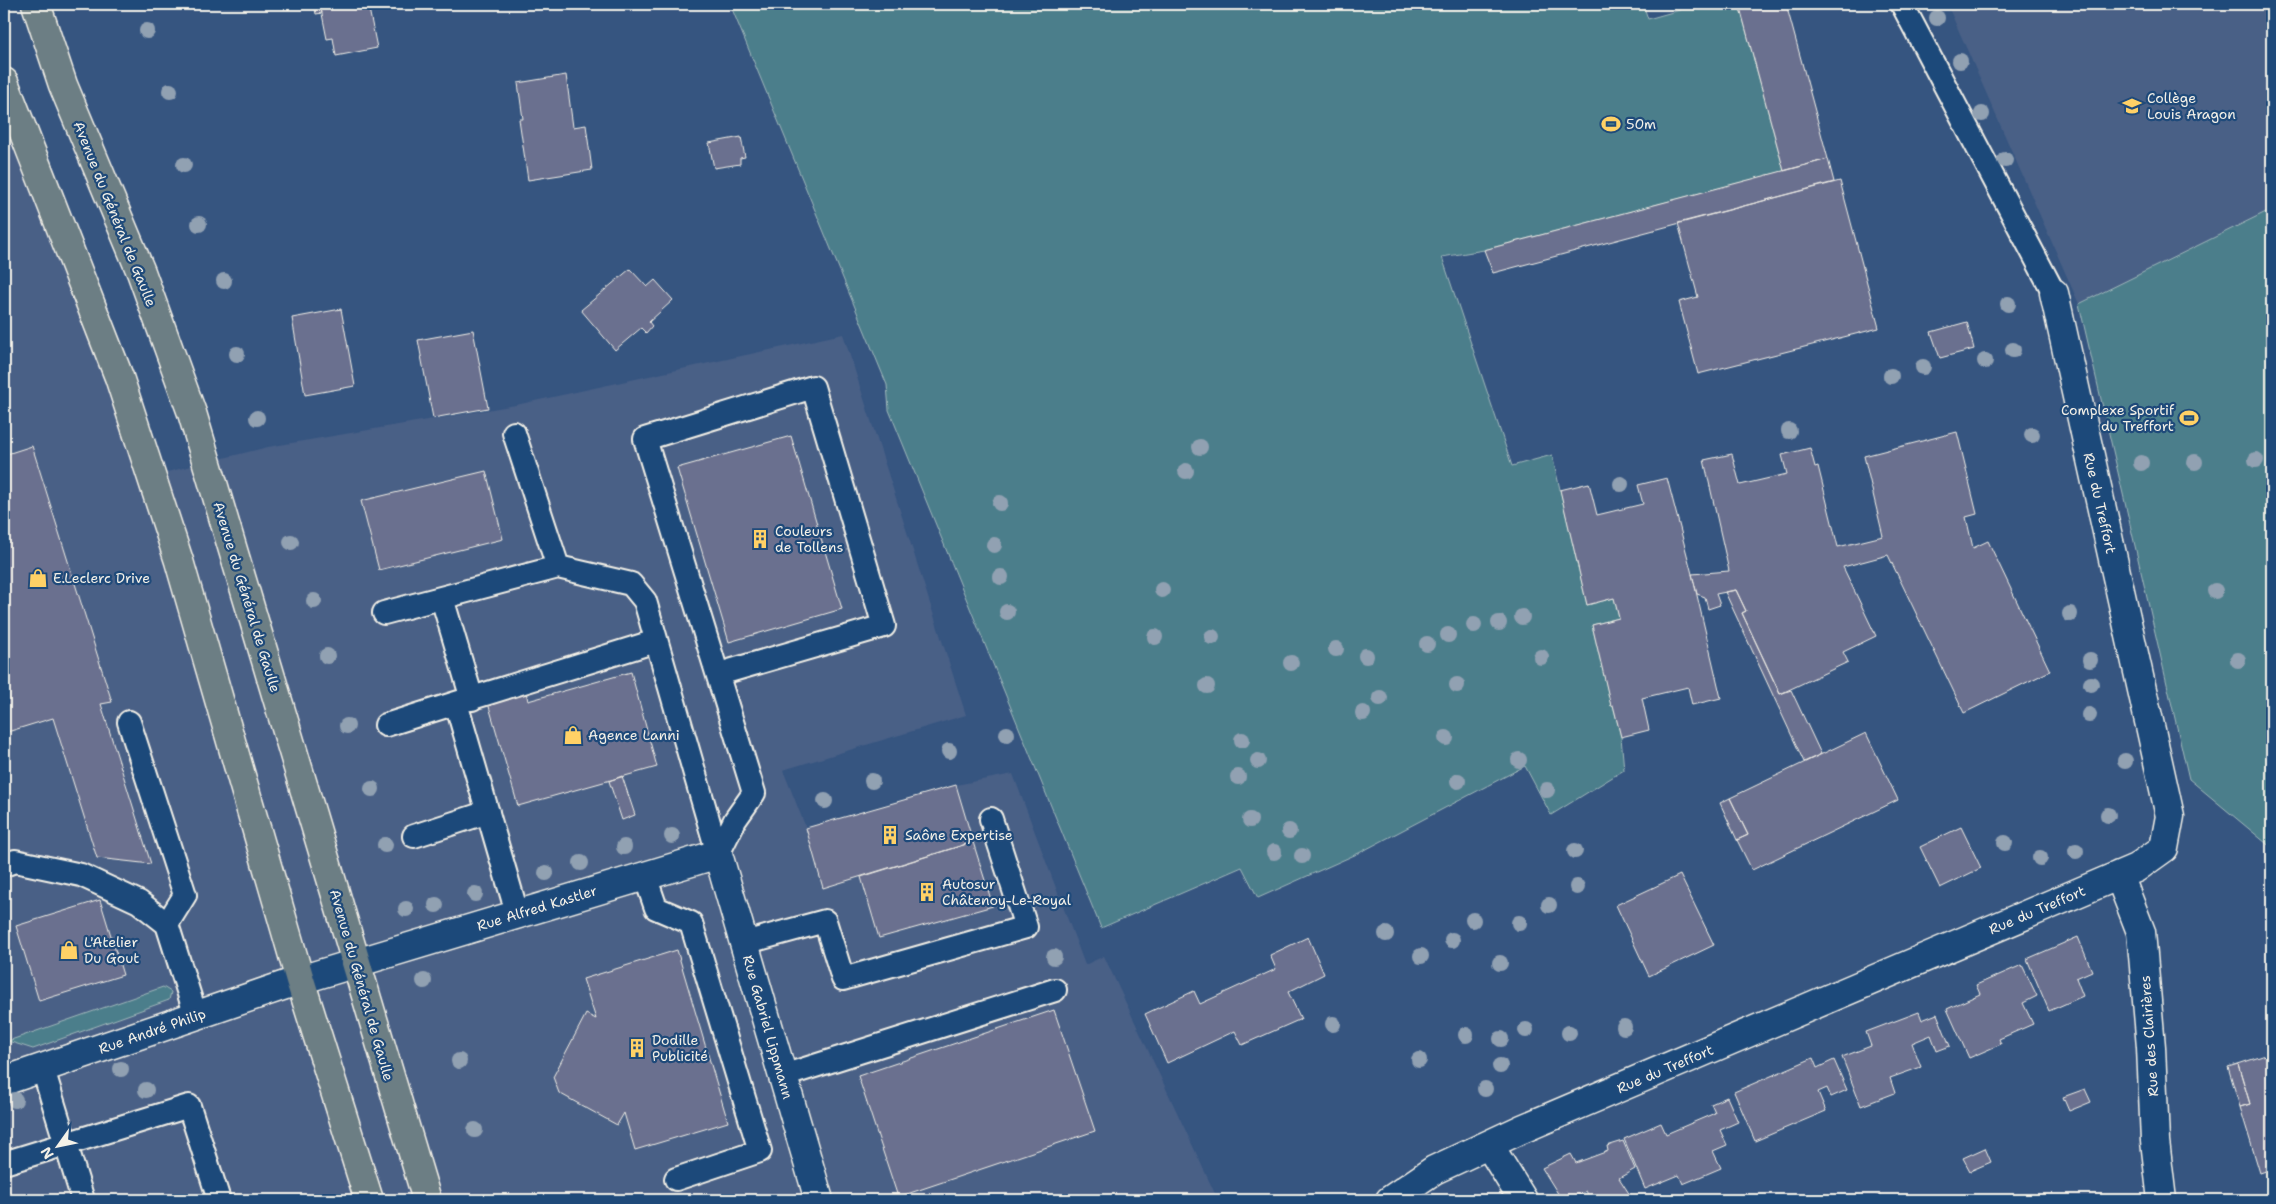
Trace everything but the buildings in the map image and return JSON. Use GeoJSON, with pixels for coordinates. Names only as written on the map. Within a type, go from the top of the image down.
{"type":"FeatureCollection","features":[{"type":"Feature","properties":{"kind":"main road","name":"Avenue du Général de Gaulle"},"geometry":{"type":"LineString","coordinates":[[36,4],[63,85],[141,272],[192,413],[427,1200]]}},
{"type":"Feature","properties":{"kind":"main road"},"geometry":{"type":"LineString","coordinates":[[4,82],[114,366],[179,561],[300,980],[369,1200]]}},
{"type":"Feature","properties":{"kind":"street","name":"Rue du Treffort"},"geometry":{"type":"LineString","coordinates":[[1390,1200],[1434,1170],[2136,868],[2164,848],[2170,816],[2054,293]]}},
{"type":"Feature","properties":{"kind":"street","name":"Rue Alfred Kastler"},"geometry":{"type":"LineString","coordinates":[[300,980],[517,913],[718,854]]}},
{"type":"Feature","properties":{"kind":"street","name":"Rue Gabriel Lippmann"},"geometry":{"type":"LineString","coordinates":[[718,854],[819,1200]]}},
{"type":"Feature","properties":{"kind":"street","name":"Rue des Clairières"},"geometry":{"type":"LineString","coordinates":[[2119,875],[2141,932],[2151,1047],[2155,1141],[2162,1200]]}},
{"type":"Feature","properties":{"kind":"street","name":"Rue André Philip"},"geometry":{"type":"LineString","coordinates":[[4,1081],[300,980]]}},
{"type":"Feature","properties":{"kind":"street"},"geometry":{"type":"LineString","coordinates":[[1489,1145],[1523,1200]]}},
{"type":"Feature","properties":{"kind":"lane"},"geometry":{"type":"LineString","coordinates":[[1902,4],[2054,293]]}},
{"type":"Feature","properties":{"kind":"lane"},"geometry":{"type":"LineString","coordinates":[[718,854],[735,820],[754,793],[646,439],[813,387],[884,626],[719,674]]}},
{"type":"Feature","properties":{"kind":"lane"},"geometry":{"type":"LineString","coordinates":[[514,433],[558,567]]}},
{"type":"Feature","properties":{"kind":"lane"},"geometry":{"type":"LineString","coordinates":[[384,613],[558,567],[631,584],[645,601],[718,854]]}},
{"type":"Feature","properties":{"kind":"lane"},"geometry":{"type":"LineString","coordinates":[[442,598],[488,812],[517,913]]}},
{"type":"Feature","properties":{"kind":"lane"},"geometry":{"type":"LineString","coordinates":[[386,725],[656,641]]}},
{"type":"Feature","properties":{"kind":"lane"},"geometry":{"type":"LineString","coordinates":[[128,722],[185,896],[167,924]]}},
{"type":"Feature","properties":{"kind":"lane"},"geometry":{"type":"LineString","coordinates":[[414,836],[488,812]]}},
{"type":"Feature","properties":{"kind":"lane"},"geometry":{"type":"LineString","coordinates":[[744,943],[825,921],[842,979],[1026,927],[991,819]]}},
{"type":"Feature","properties":{"kind":"lane"},"geometry":{"type":"LineString","coordinates":[[4,865],[16,861],[81,875],[139,902],[167,924],[196,1016]]}},
{"type":"Feature","properties":{"kind":"lane"},"geometry":{"type":"LineString","coordinates":[[645,876],[656,908],[691,923],[760,1151],[676,1179]]}},
{"type":"Feature","properties":{"kind":"lane"},"geometry":{"type":"LineString","coordinates":[[783,1076],[1055,990]]}},
{"type":"Feature","properties":{"kind":"lane"},"geometry":{"type":"LineString","coordinates":[[43,1069],[83,1200]]}},
{"type":"Feature","properties":{"kind":"lane"},"geometry":{"type":"LineString","coordinates":[[4,1164],[189,1106],[219,1200]]}},
{"type":"Feature","properties":{"kind":"shaded area","name":"Collège Louis Aragon"},"geometry":{"type":"Polygon","coordinates":[[[1947,4],[2272,4],[2272,209],[2079,304],[1947,4]]]}},
{"type":"Feature","properties":{"kind":"shaded area"},"geometry":{"type":"Polygon","coordinates":[[[4,82],[151,476],[268,447],[516,405],[843,334],[966,715],[783,770],[806,828],[956,785],[1013,774],[1085,965],[1104,956],[1218,1200],[4,1200],[4,82]]]}},
{"type":"Feature","properties":{"kind":"green space"},"geometry":{"type":"Polygon","coordinates":[[[730,4],[1643,4],[1648,19],[1701,4],[1723,4],[1725,7],[1739,4],[1784,171],[1484,250],[1442,257],[1512,466],[1552,455],[1587,605],[1614,598],[1619,618],[1592,625],[1611,705],[1613,705],[1621,737],[1624,770],[1551,815],[1525,766],[1359,853],[1258,898],[1242,867],[1101,928],[889,410],[887,385],[730,4]]]}},
{"type":"Feature","properties":{"kind":"green space","name":"Complexe Sportif du Treffort"},"geometry":{"type":"Polygon","coordinates":[[[2272,209],[2272,848],[2189,779],[2079,304],[2272,209]]]}},
{"type":"Feature","properties":{"kind":"green space"},"geometry":{"type":"Polygon","coordinates":[[[163,987],[171,992],[169,1000],[33,1049],[8,1041],[163,987]]]}},
{"type":"Feature","properties":{"kind":"place","name":"Collège Louis Aragon"},"geometry":{"type":"Point","coordinates":[2132,106]}},
{"type":"Feature","properties":{"kind":"place","name":"50m"},"geometry":{"type":"Point","coordinates":[1611,124]}},
{"type":"Feature","properties":{"kind":"place","name":"Complexe Sportif du Treffort"},"geometry":{"type":"Point","coordinates":[2189,418]}},
{"type":"Feature","properties":{"kind":"place","name":"Couleurs de Tollens"},"geometry":{"type":"Point","coordinates":[760,539]}},
{"type":"Feature","properties":{"kind":"place","name":"E.Leclerc Drive"},"geometry":{"type":"Point","coordinates":[38,578]}},
{"type":"Feature","properties":{"kind":"place","name":"Agence Lanni"},"geometry":{"type":"Point","coordinates":[573,735]}},
{"type":"Feature","properties":{"kind":"place","name":"Saône Expertise"},"geometry":{"type":"Point","coordinates":[890,835]}},
{"type":"Feature","properties":{"kind":"place","name":"Autosur Châtenoy-Le-Royal"},"geometry":{"type":"Point","coordinates":[927,892]}},
{"type":"Feature","properties":{"kind":"place","name":"L'Atelier Du Gout"},"geometry":{"type":"Point","coordinates":[69,950]}},
{"type":"Feature","properties":{"kind":"place","name":"Dodille Publicité"},"geometry":{"type":"Point","coordinates":[637,1048]}}]}
